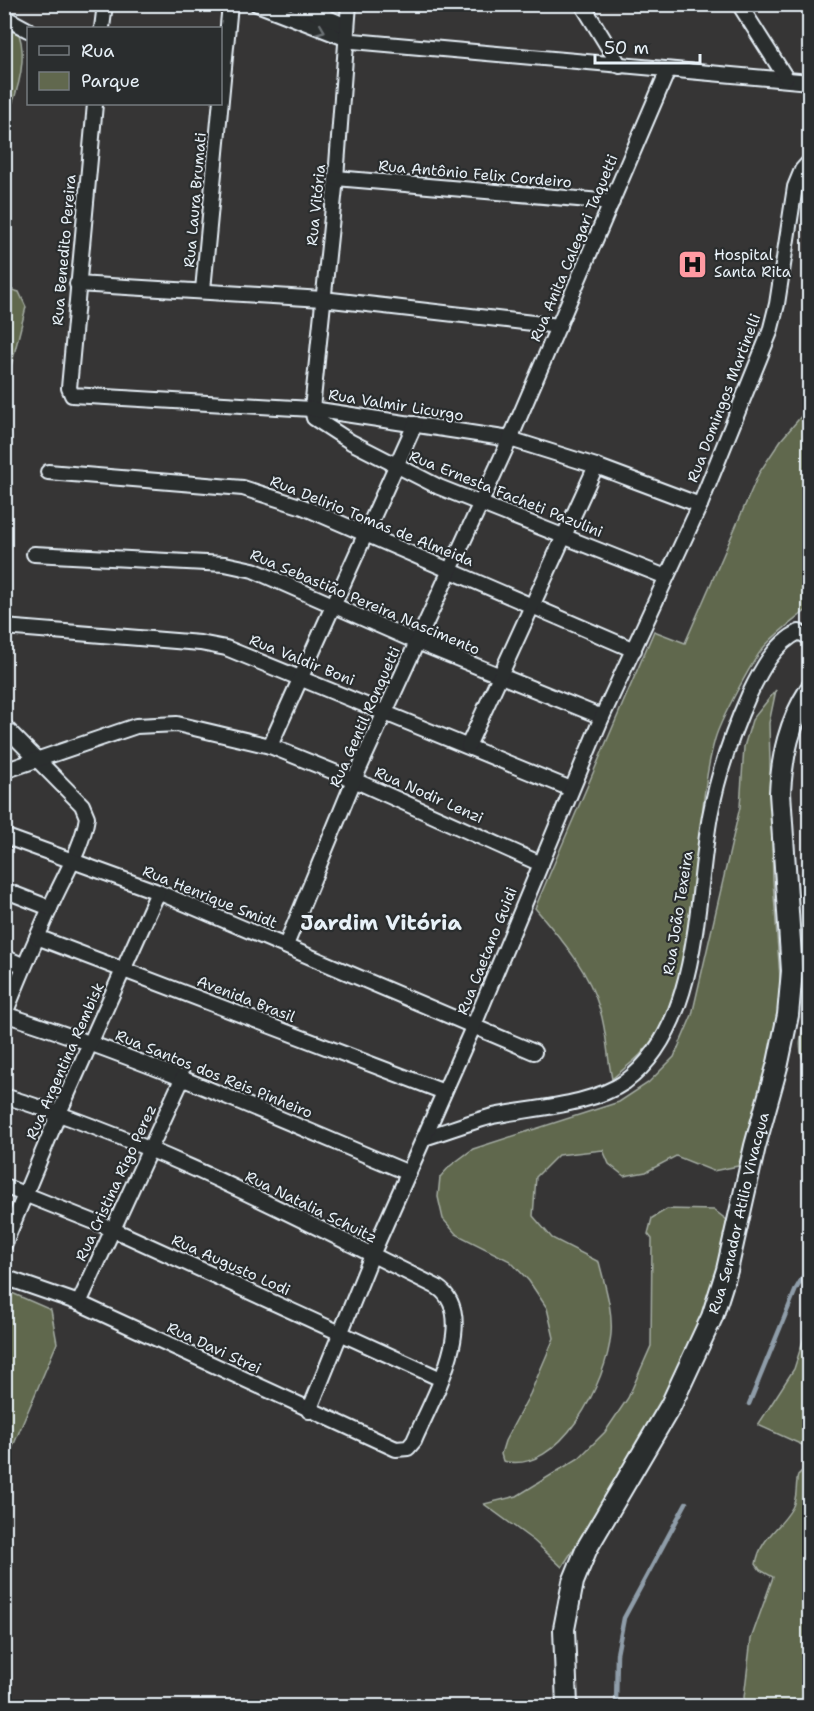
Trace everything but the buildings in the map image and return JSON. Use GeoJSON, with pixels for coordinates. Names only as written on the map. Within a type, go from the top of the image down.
{"type":"FeatureCollection","features":[{"type":"Feature","properties":{"kind":"street"},"geometry":{"type":"LineString","coordinates":[[5,4],[5,17],[27,29]]}},
{"type":"Feature","properties":{"kind":"street"},"geometry":{"type":"LineString","coordinates":[[102,27],[105,4]]}},
{"type":"Feature","properties":{"kind":"street","name":"Rua Laura Brumati"},"geometry":{"type":"LineString","coordinates":[[222,92],[230,4]]}},
{"type":"Feature","properties":{"kind":"street"},"geometry":{"type":"LineString","coordinates":[[257,4],[346,33],[620,66],[786,78],[810,82]]}},
{"type":"Feature","properties":{"kind":"street"},"geometry":{"type":"LineString","coordinates":[[296,4],[346,33]]}},
{"type":"Feature","properties":{"kind":"street","name":"Rua Vitória"},"geometry":{"type":"LineString","coordinates":[[312,409],[336,178],[349,4]]}},
{"type":"Feature","properties":{"kind":"street"},"geometry":{"type":"LineString","coordinates":[[582,4],[620,66]]}},
{"type":"Feature","properties":{"kind":"street"},"geometry":{"type":"LineString","coordinates":[[739,4],[786,78]]}},
{"type":"Feature","properties":{"kind":"street","name":"Rua Anita Calegari Taquetti"},"geometry":{"type":"LineString","coordinates":[[510,439],[668,70]]}},
{"type":"Feature","properties":{"kind":"street","name":"Rua Benedito Pereira"},"geometry":{"type":"LineString","coordinates":[[76,396],[70,393],[69,388],[95,105]]}},
{"type":"Feature","properties":{"kind":"street","name":"Rua Laura Brumati"},"geometry":{"type":"LineString","coordinates":[[204,290],[221,105]]}},
{"type":"Feature","properties":{"kind":"street","name":"Rua Domingos Martinelli"},"geometry":{"type":"LineString","coordinates":[[700,505],[774,320],[793,195],[797,178],[810,161]]}},
{"type":"Feature","properties":{"kind":"street","name":"Rua Antônio Felix Cordeiro"},"geometry":{"type":"LineString","coordinates":[[336,178],[612,202]]}},
{"type":"Feature","properties":{"kind":"street"},"geometry":{"type":"LineString","coordinates":[[77,284],[323,299],[559,327]]}},
{"type":"Feature","properties":{"kind":"street","name":"Rua Valmir Licurgo"},"geometry":{"type":"LineString","coordinates":[[76,396],[312,409],[510,439],[596,466],[700,505]]}},
{"type":"Feature","properties":{"kind":"street","name":"Rua Ernesta Facheti Pazulini"},"geometry":{"type":"LineString","coordinates":[[312,409],[314,418],[321,424],[396,466],[479,504],[666,577]]}},
{"type":"Feature","properties":{"kind":"street"},"geometry":{"type":"LineString","coordinates":[[270,746],[415,424]]}},
{"type":"Feature","properties":{"kind":"street","name":"Rua Gentil Ronquetti"},"geometry":{"type":"LineString","coordinates":[[286,945],[354,780],[510,439]]}},
{"type":"Feature","properties":{"kind":"street"},"geometry":{"type":"LineString","coordinates":[[468,746],[596,466]]}},
{"type":"Feature","properties":{"kind":"street","name":"Rua Delirio Tomas de Almeida"},"geometry":{"type":"LineString","coordinates":[[48,472],[243,488],[285,499],[634,650]]}},
{"type":"Feature","properties":{"kind":"street","name":"Rua Caetano Guidi"},"geometry":{"type":"LineString","coordinates":[[309,1411],[372,1255],[474,1025],[602,717],[700,505]]}},
{"type":"Feature","properties":{"kind":"street","name":"Rua Sebastião Pereira Nascimento"},"geometry":{"type":"LineString","coordinates":[[34,554],[235,565],[268,575],[417,642],[602,717]]}},
{"type":"Feature","properties":{"kind":"street","name":"Rua Valdir Boni"},"geometry":{"type":"LineString","coordinates":[[4,627],[215,645],[301,677],[572,789]]}},
{"type":"Feature","properties":{"kind":"street","name":"Rua João Texeira"},"geometry":{"type":"LineString","coordinates":[[424,1138],[490,1117],[600,1094],[627,1080],[650,1056],[670,1022],[684,984],[692,951],[711,814],[737,723],[756,680],[773,652],[799,632],[810,638]]}},
{"type":"Feature","properties":{"kind":"street","name":"Rua Senador Atilio Vivacqua"},"geometry":{"type":"LineString","coordinates":[[567,1707],[564,1629],[573,1582],[587,1548],[671,1405],[712,1317],[727,1270],[755,1146],[778,1063],[788,1015],[792,971],[780,793],[782,765],[791,725],[810,690]]}},
{"type":"Feature","properties":{"kind":"street","name":"Rua Nodir Lenzi"},"geometry":{"type":"LineString","coordinates":[[4,771],[124,729],[148,724],[177,724],[270,746],[354,780],[540,864]]}},
{"type":"Feature","properties":{"kind":"street"},"geometry":{"type":"LineString","coordinates":[[4,726],[87,811],[86,826],[4,1014]]}},
{"type":"Feature","properties":{"kind":"street","name":"Rua Henrique Smidt"},"geometry":{"type":"LineString","coordinates":[[4,836],[158,892],[534,1052]]}},
{"type":"Feature","properties":{"kind":"street"},"geometry":{"type":"LineString","coordinates":[[4,890],[50,908]]}},
{"type":"Feature","properties":{"kind":"street","name":"Rua Argentina Rembisk"},"geometry":{"type":"LineString","coordinates":[[4,1245],[90,1041],[158,892]]}},
{"type":"Feature","properties":{"kind":"street","name":"Avenida Brasil"},"geometry":{"type":"LineString","coordinates":[[37,937],[444,1092]]}},
{"type":"Feature","properties":{"kind":"street"},"geometry":{"type":"LineString","coordinates":[[4,957],[24,966]]}},
{"type":"Feature","properties":{"kind":"street","name":"Rua Santos dos Reis Pinheiro"},"geometry":{"type":"LineString","coordinates":[[4,1014],[90,1041],[183,1077],[409,1173]]}},
{"type":"Feature","properties":{"kind":"street","name":"Rua Cristina Rigo Perez"},"geometry":{"type":"LineString","coordinates":[[79,1303],[183,1077]]}},
{"type":"Feature","properties":{"kind":"street","name":"Rua Natalia Schuitz"},"geometry":{"type":"LineString","coordinates":[[4,1096],[59,1113],[150,1148],[372,1255],[436,1287],[447,1296],[453,1310],[452,1348],[441,1379],[408,1448]]}},
{"type":"Feature","properties":{"kind":"street","name":"Rua Augusto Lodi"},"geometry":{"type":"LineString","coordinates":[[4,1186],[112,1229],[441,1379]]}},
{"type":"Feature","properties":{"kind":"street","name":"Rua Davi Strei"},"geometry":{"type":"LineString","coordinates":[[4,1277],[79,1303],[388,1446],[403,1450],[408,1448]]}},
{"type":"Feature","properties":{"kind":"green space"},"geometry":{"type":"Polygon","coordinates":[[[5,28],[19,34],[22,56],[20,79],[5,122],[5,28]]]}},
{"type":"Feature","properties":{"kind":"green space"},"geometry":{"type":"Polygon","coordinates":[[[5,288],[19,292],[26,307],[5,390],[5,288]]]}},
{"type":"Feature","properties":{"kind":"green space"},"geometry":{"type":"Polygon","coordinates":[[[809,407],[809,608],[764,647],[718,730],[707,777],[689,945],[679,985],[663,1022],[640,1055],[612,1079],[604,1027],[589,981],[573,956],[535,908],[654,631],[685,643],[759,473],[781,440],[809,407]]]}},
{"type":"Feature","properties":{"kind":"green space"},"geometry":{"type":"Polygon","coordinates":[[[776,690],[769,723],[773,881],[781,991],[773,1056],[738,1166],[713,1171],[676,1156],[646,1172],[624,1176],[609,1164],[603,1150],[558,1155],[536,1177],[533,1216],[552,1238],[599,1262],[610,1307],[611,1334],[608,1354],[590,1399],[577,1421],[561,1440],[543,1454],[524,1462],[503,1461],[501,1454],[505,1441],[530,1394],[554,1338],[547,1308],[529,1281],[510,1261],[456,1234],[443,1219],[438,1197],[440,1177],[450,1166],[473,1149],[619,1102],[648,1083],[674,1057],[692,1015],[740,807],[744,747],[752,720],[776,690]]]}},
{"type":"Feature","properties":{"kind":"green space"},"geometry":{"type":"Polygon","coordinates":[[[809,1007],[809,1068],[801,1055],[800,1047],[809,1007]]]}},
{"type":"Feature","properties":{"kind":"green space"},"geometry":{"type":"Polygon","coordinates":[[[667,1209],[714,1210],[727,1220],[716,1268],[702,1313],[684,1358],[662,1401],[639,1444],[562,1567],[534,1541],[484,1504],[517,1496],[579,1458],[605,1432],[628,1398],[651,1346],[652,1239],[648,1234],[652,1218],[667,1209]]]}},
{"type":"Feature","properties":{"kind":"green space"},"geometry":{"type":"Polygon","coordinates":[[[5,1290],[51,1310],[57,1343],[5,1465],[5,1290]]]}},
{"type":"Feature","properties":{"kind":"green space"},"geometry":{"type":"Polygon","coordinates":[[[809,1322],[809,1448],[758,1425],[794,1369],[809,1322]]]}},
{"type":"Feature","properties":{"kind":"green space"},"geometry":{"type":"Polygon","coordinates":[[[809,1464],[809,1706],[743,1706],[751,1639],[773,1577],[760,1570],[756,1564],[758,1555],[766,1540],[792,1508],[798,1475],[809,1464]]]}},
{"type":"Feature","properties":{"kind":"waterway"},"geometry":{"type":"LineString","coordinates":[[749,1404],[796,1289],[810,1265]]}},
{"type":"Feature","properties":{"kind":"waterway"},"geometry":{"type":"LineString","coordinates":[[616,1706],[617,1654],[624,1618],[686,1503]]}},
{"type":"Feature","properties":{"kind":"place","name":"Hospital Santa Rita"},"geometry":{"type":"Point","coordinates":[693,264]}},
{"type":"Feature","properties":{"kind":"district","name":"Jardim Vitória"},"geometry":{"type":"Point","coordinates":[381,923]}}]}
